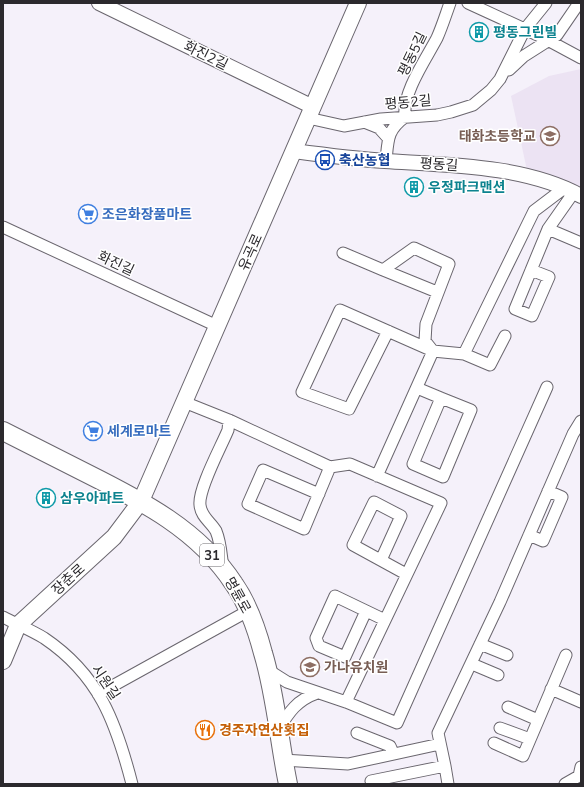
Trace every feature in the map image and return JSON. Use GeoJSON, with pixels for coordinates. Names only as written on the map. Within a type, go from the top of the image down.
{"type":"FeatureCollection","features":[{"type":"Feature","properties":{"kind":"main road","name":"유곡로"},"geometry":{"type":"LineString","coordinates":[[141,501],[358,3]]}},
{"type":"Feature","properties":{"kind":"main road","name":"명륜로"},"geometry":{"type":"LineString","coordinates":[[3,431],[141,501],[190,534],[207,549],[223,568],[235,585],[248,611],[268,670],[288,784]]}},
{"type":"Feature","properties":{"kind":"main road","name":"장춘로"},"geometry":{"type":"LineString","coordinates":[[3,661],[18,625],[114,537],[141,501]]}},
{"type":"Feature","properties":{"kind":"street","name":"화진2길"},"geometry":{"type":"LineString","coordinates":[[99,3],[310,112]]}},
{"type":"Feature","properties":{"kind":"street","name":"평동5길"},"geometry":{"type":"LineString","coordinates":[[405,117],[404,108],[408,96],[438,36],[450,3]]}},
{"type":"Feature","properties":{"kind":"street","name":"평동2길"},"geometry":{"type":"LineString","coordinates":[[500,79],[525,29],[546,3]]}},
{"type":"Feature","properties":{"kind":"street","name":"평동2길"},"geometry":{"type":"LineString","coordinates":[[310,112],[344,126],[362,121],[437,115],[464,108],[483,98],[524,56],[550,41],[557,35],[579,3]]}},
{"type":"Feature","properties":{"kind":"street"},"geometry":{"type":"LineString","coordinates":[[473,4],[550,41],[581,58]]}},
{"type":"Feature","properties":{"kind":"street"},"geometry":{"type":"LineString","coordinates":[[386,161],[388,138],[395,124],[405,117]]}},
{"type":"Feature","properties":{"kind":"street"},"geometry":{"type":"LineString","coordinates":[[362,121],[379,128],[388,138]]}},
{"type":"Feature","properties":{"kind":"street","name":"평동길"},"geometry":{"type":"LineString","coordinates":[[294,151],[386,161],[460,165],[528,175],[573,193]]}},
{"type":"Feature","properties":{"kind":"street"},"geometry":{"type":"LineString","coordinates":[[531,270],[548,230],[573,193]]}},
{"type":"Feature","properties":{"kind":"street"},"geometry":{"type":"LineString","coordinates":[[464,354],[534,211],[573,193]]}},
{"type":"Feature","properties":{"kind":"street","name":"화진길"},"geometry":{"type":"LineString","coordinates":[[3,228],[217,326]]}},
{"type":"Feature","properties":{"kind":"street"},"geometry":{"type":"LineString","coordinates":[[548,230],[581,243]]}},
{"type":"Feature","properties":{"kind":"street"},"geometry":{"type":"LineString","coordinates":[[384,270],[414,248],[449,264],[426,324],[425,341],[433,351]]}},
{"type":"Feature","properties":{"kind":"street"},"geometry":{"type":"LineString","coordinates":[[343,253],[437,292]]}},
{"type":"Feature","properties":{"kind":"street"},"geometry":{"type":"LineString","coordinates":[[388,331],[349,409],[302,392],[340,310],[388,331],[433,351],[464,354],[490,365],[504,336]]}},
{"type":"Feature","properties":{"kind":"street"},"geometry":{"type":"LineString","coordinates":[[377,476],[433,351]]}},
{"type":"Feature","properties":{"kind":"street"},"geometry":{"type":"LineString","coordinates":[[268,670],[287,682],[317,694],[346,702],[397,723],[547,387]]}},
{"type":"Feature","properties":{"kind":"street"},"geometry":{"type":"LineString","coordinates":[[417,388],[471,410],[443,477],[413,464],[441,398]]}},
{"type":"Feature","properties":{"kind":"street"},"geometry":{"type":"LineString","coordinates":[[184,402],[229,420],[330,467],[350,464],[440,503],[346,702]]}},
{"type":"Feature","properties":{"kind":"street"},"geometry":{"type":"LineString","coordinates":[[223,568],[219,540],[215,529],[203,516],[200,505],[202,491],[228,430],[229,420]]}},
{"type":"Feature","properties":{"kind":"street"},"geometry":{"type":"LineString","coordinates":[[448,784],[438,733],[472,664],[573,434],[581,421]]}},
{"type":"Feature","properties":{"kind":"street"},"geometry":{"type":"LineString","coordinates":[[319,494],[263,470],[248,504],[304,529],[319,494],[330,467]]}},
{"type":"Feature","properties":{"kind":"street"},"geometry":{"type":"LineString","coordinates":[[381,560],[401,516],[374,502],[353,545],[406,574]]}},
{"type":"Feature","properties":{"kind":"street"},"geometry":{"type":"LineString","coordinates":[[366,611],[345,657],[319,646],[316,638],[335,596],[385,620]]}},
{"type":"Feature","properties":{"kind":"street"},"geometry":{"type":"LineString","coordinates":[[98,694],[248,611]]}},
{"type":"Feature","properties":{"kind":"street","name":"시원길"},"geometry":{"type":"LineString","coordinates":[[3,617],[42,637],[65,654],[86,675],[108,710],[123,750],[132,784]]}},
{"type":"Feature","properties":{"kind":"street"},"geometry":{"type":"LineString","coordinates":[[480,644],[507,655]]}},
{"type":"Feature","properties":{"kind":"street"},"geometry":{"type":"LineString","coordinates":[[494,743],[523,756],[566,655]]}},
{"type":"Feature","properties":{"kind":"street"},"geometry":{"type":"LineString","coordinates":[[472,664],[498,675]]}},
{"type":"Feature","properties":{"kind":"street"},"geometry":{"type":"LineString","coordinates":[[551,689],[581,702]]}},
{"type":"Feature","properties":{"kind":"street"},"geometry":{"type":"LineString","coordinates":[[278,730],[296,704],[306,697],[317,694]]}},
{"type":"Feature","properties":{"kind":"street"},"geometry":{"type":"LineString","coordinates":[[508,707],[538,720]]}},
{"type":"Feature","properties":{"kind":"street"},"geometry":{"type":"LineString","coordinates":[[500,728],[530,740]]}},
{"type":"Feature","properties":{"kind":"street"},"geometry":{"type":"LineString","coordinates":[[357,733],[390,746],[392,753]]}},
{"type":"Feature","properties":{"kind":"street"},"geometry":{"type":"LineString","coordinates":[[283,760],[348,764],[392,753],[440,744]]}},
{"type":"Feature","properties":{"kind":"street"},"geometry":{"type":"LineString","coordinates":[[371,781],[445,766]]}},
{"type":"Feature","properties":{"kind":"street"},"geometry":{"type":"LineString","coordinates":[[565,784],[579,776],[581,767]]}},
{"type":"Feature","properties":{"kind":"shaded area","name":"태화초등학교"},"geometry":{"type":"Polygon","coordinates":[[[581,69],[581,196],[528,175],[511,96],[549,76],[581,69]]]}},
{"type":"Feature","properties":{"kind":"place","name":"평동그린빌"},"geometry":{"type":"Point","coordinates":[479,32]}},
{"type":"Feature","properties":{"kind":"place","name":"태화초등학교"},"geometry":{"type":"Point","coordinates":[550,136]}},
{"type":"Feature","properties":{"kind":"place","name":"축산농협"},"geometry":{"type":"Point","coordinates":[325,160]}},
{"type":"Feature","properties":{"kind":"place","name":"우정파크맨션"},"geometry":{"type":"Point","coordinates":[414,187]}},
{"type":"Feature","properties":{"kind":"place","name":"조은화장품마트"},"geometry":{"type":"Point","coordinates":[88,214]}},
{"type":"Feature","properties":{"kind":"place","name":"세계로마트"},"geometry":{"type":"Point","coordinates":[93,431]}},
{"type":"Feature","properties":{"kind":"place","name":"삼우아파트"},"geometry":{"type":"Point","coordinates":[46,498]}},
{"type":"Feature","properties":{"kind":"place","name":"가나유치원"},"geometry":{"type":"Point","coordinates":[310,667]}},
{"type":"Feature","properties":{"kind":"place","name":"경주자연산횟집"},"geometry":{"type":"Point","coordinates":[205,730]}}]}
